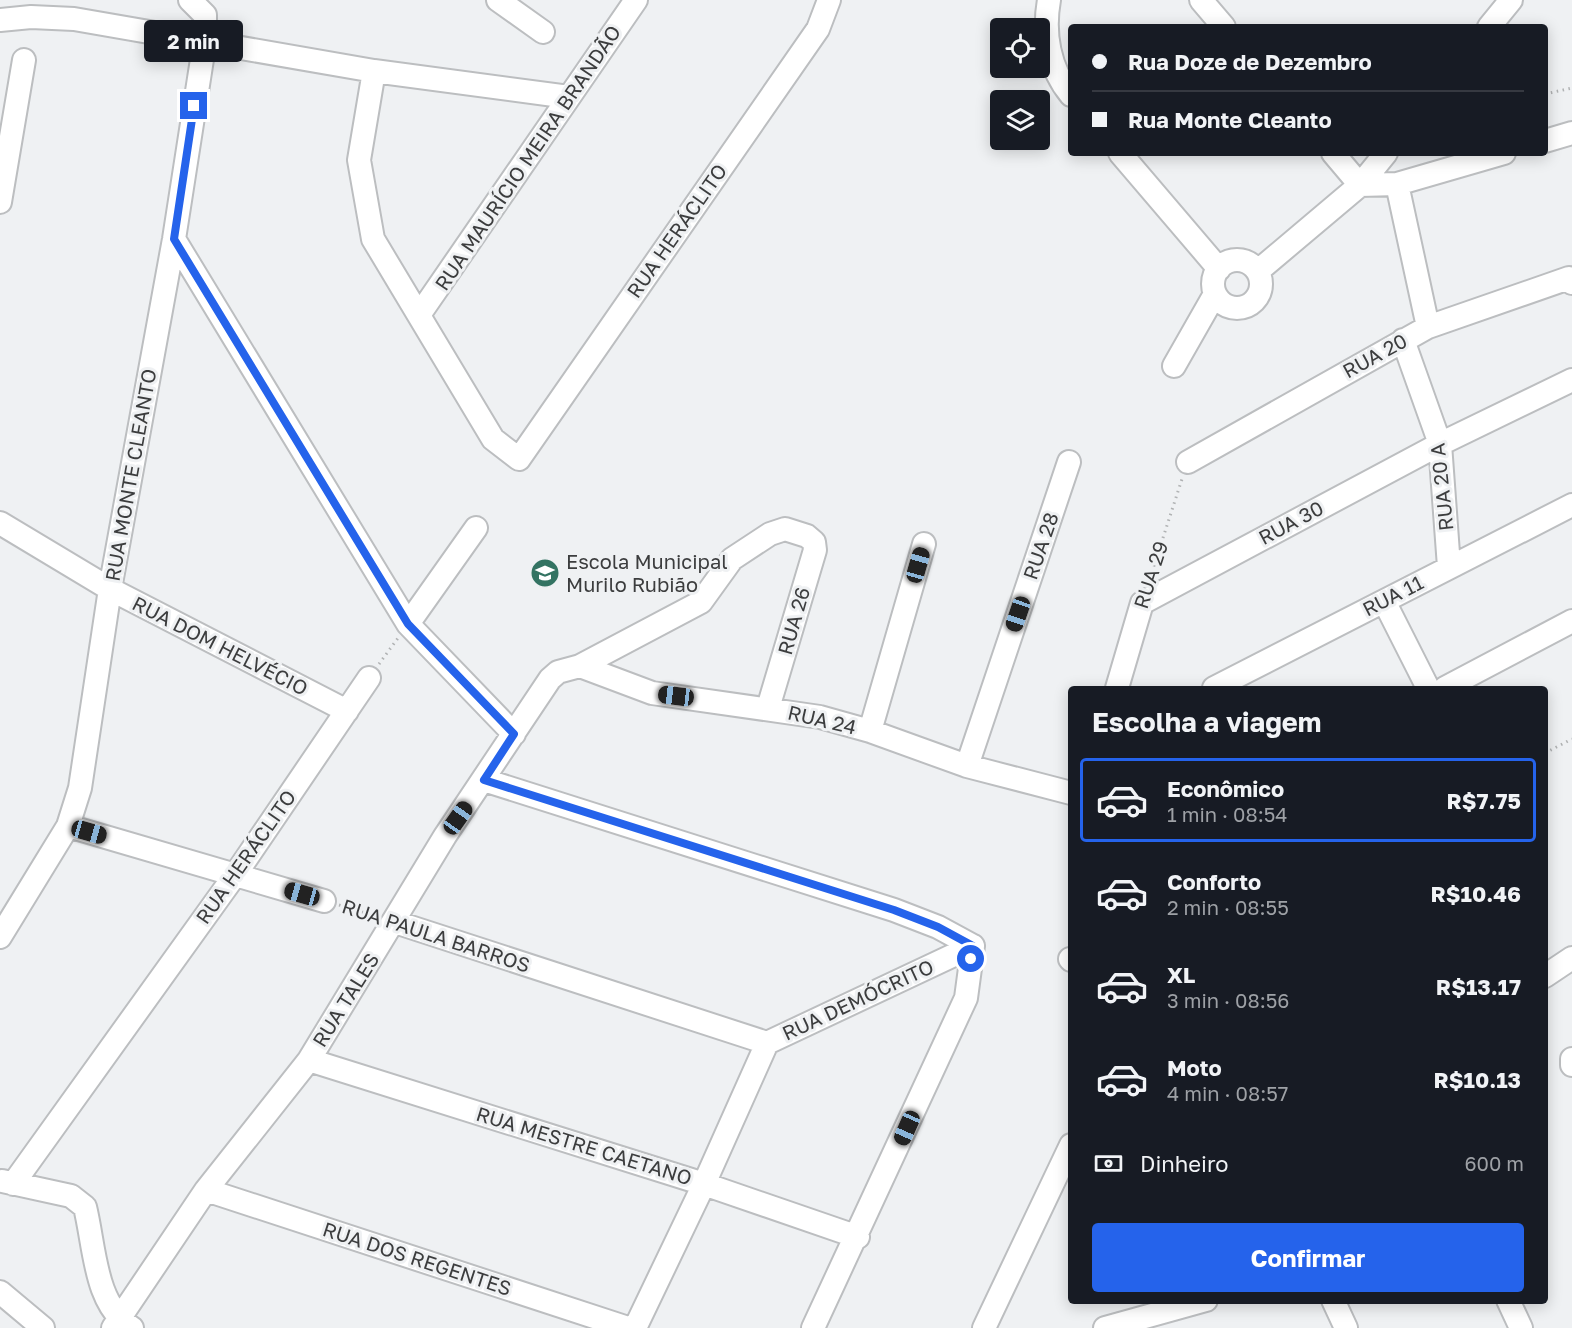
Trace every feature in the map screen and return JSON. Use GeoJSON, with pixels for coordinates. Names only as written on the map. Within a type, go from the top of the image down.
{"type":"FeatureCollection","features":[{"type":"Feature","properties":{"kind":"street"},"geometry":{"type":"LineString","coordinates":[[168,34],[181,19],[189,0]]}},
{"type":"Feature","properties":{"kind":"street","name":"RUA MONTE CLEANTO"},"geometry":{"type":"LineString","coordinates":[[0,937],[68,826],[80,788],[110,590],[174,239],[205,40],[205,15],[189,0]]}},
{"type":"Feature","properties":{"kind":"street"},"geometry":{"type":"LineString","coordinates":[[498,0],[543,32]]}},
{"type":"Feature","properties":{"kind":"street","name":"RUA MAURÍCIO MEIRA BRANDÃO"},"geometry":{"type":"LineString","coordinates":[[419,315],[636,0]]}},
{"type":"Feature","properties":{"kind":"street","name":"RUA HERÁCLITO"},"geometry":{"type":"LineString","coordinates":[[419,315],[493,439],[519,459],[818,29],[829,0]]}},
{"type":"Feature","properties":{"kind":"street"},"geometry":{"type":"LineString","coordinates":[[1049,0],[1045,23],[1052,62],[1068,90]]}},
{"type":"Feature","properties":{"kind":"street"},"geometry":{"type":"LineString","coordinates":[[1201,0],[1221,24]]}},
{"type":"Feature","properties":{"kind":"street"},"geometry":{"type":"LineString","coordinates":[[1491,24],[1511,0]]}},
{"type":"Feature","properties":{"kind":"street"},"geometry":{"type":"LineString","coordinates":[[1,15],[74,19],[374,71],[569,97]]}},
{"type":"Feature","properties":{"kind":"street"},"geometry":{"type":"LineString","coordinates":[[0,202],[24,60]]}},
{"type":"Feature","properties":{"kind":"street"},"geometry":{"type":"LineString","coordinates":[[374,71],[359,160],[365,204],[373,239],[419,315]]}},
{"type":"Feature","properties":{"kind":"street"},"geometry":{"type":"LineString","coordinates":[[1548,140],[1572,134]]}},
{"type":"Feature","properties":{"kind":"street"},"geometry":{"type":"LineString","coordinates":[[1123,156],[1219,269]]}},
{"type":"Feature","properties":{"kind":"street"},"geometry":{"type":"LineString","coordinates":[[1336,156],[1360,184],[1397,184],[1494,156]]}},
{"type":"Feature","properties":{"kind":"street"},"geometry":{"type":"LineString","coordinates":[[1258,271],[1360,184],[1383,156]]}},
{"type":"Feature","properties":{"kind":"street"},"geometry":{"type":"LineString","coordinates":[[1397,184],[1428,327]]}},
{"type":"Feature","properties":{"kind":"street"},"geometry":{"type":"LineString","coordinates":[[174,239],[408,624],[514,734]]}},
{"type":"Feature","properties":{"kind":"street"},"geometry":{"type":"LineString","coordinates":[[1239,260],[1250,263],[1258,271],[1262,283],[1258,296],[1249,305],[1236,308],[1224,304],[1215,294],[1213,281],[1219,269],[1227,262],[1239,260]]}},
{"type":"Feature","properties":{"kind":"street","name":"RUA 20"},"geometry":{"type":"LineString","coordinates":[[1188,462],[1428,327],[1569,278],[1572,283]]}},
{"type":"Feature","properties":{"kind":"street"},"geometry":{"type":"LineString","coordinates":[[1174,366],[1215,294]]}},
{"type":"Feature","properties":{"kind":"street","name":"RUA 20 A"},"geometry":{"type":"LineString","coordinates":[[1403,340],[1440,444],[1449,567]]}},
{"type":"Feature","properties":{"kind":"street","name":"RUA 30"},"geometry":{"type":"LineString","coordinates":[[1142,603],[1440,444],[1572,380]]}},
{"type":"Feature","properties":{"kind":"street","name":"RUA 28"},"geometry":{"type":"LineString","coordinates":[[967,766],[1069,462]]}},
{"type":"Feature","properties":{"kind":"street","name":"RUA 11"},"geometry":{"type":"LineString","coordinates":[[1218,686],[1572,505]]}},
{"type":"Feature","properties":{"kind":"street","name":"RUA DOM HELVÉCIO"},"geometry":{"type":"LineString","coordinates":[[0,523],[110,590],[347,711]]}},
{"type":"Feature","properties":{"kind":"street"},"geometry":{"type":"LineString","coordinates":[[408,624],[476,528]]}},
{"type":"Feature","properties":{"kind":"street","name":"RUA TALES"},"geometry":{"type":"LineString","coordinates":[[122,1325],[206,1190],[309,1060],[395,922],[445,836],[550,679],[701,602],[732,559],[770,534],[785,529],[807,536]]}},
{"type":"Feature","properties":{"kind":"street","name":"RUA 26"},"geometry":{"type":"LineString","coordinates":[[768,708],[815,550],[814,542],[807,536]]}},
{"type":"Feature","properties":{"kind":"street"},"geometry":{"type":"LineString","coordinates":[[870,731],[924,544]]}},
{"type":"Feature","properties":{"kind":"street"},"geometry":{"type":"LineString","coordinates":[[1384,601],[1427,686]]}},
{"type":"Feature","properties":{"kind":"street","name":"RUA 29"},"geometry":{"type":"LineString","coordinates":[[1118,686],[1142,603]]}},
{"type":"Feature","properties":{"kind":"street"},"geometry":{"type":"LineString","coordinates":[[1449,686],[1572,621]]}},
{"type":"Feature","properties":{"kind":"street","name":"RUA 24"},"geometry":{"type":"LineString","coordinates":[[574,667],[652,693],[820,717],[870,731],[967,766],[1068,792]]}},
{"type":"Feature","properties":{"kind":"street","name":"RUA HERÁCLITO"},"geometry":{"type":"LineString","coordinates":[[7,1182],[234,875],[369,678]]}},
{"type":"Feature","properties":{"kind":"street"},"geometry":{"type":"LineString","coordinates":[[484,780],[894,910],[938,927],[973,946],[966,998],[858,1237],[813,1328]]}},
{"type":"Feature","properties":{"kind":"street","name":"RUA PAULA BARROS"},"geometry":{"type":"LineString","coordinates":[[68,826],[324,901]]}},
{"type":"Feature","properties":{"kind":"street","name":"RUA PAULA BARROS"},"geometry":{"type":"LineString","coordinates":[[395,922],[767,1043]]}},
{"type":"Feature","properties":{"kind":"street","name":"RUA DEMÓCRITO"},"geometry":{"type":"LineString","coordinates":[[635,1328],[704,1184],[767,1043],[973,946]]}},
{"type":"Feature","properties":{"kind":"street"},"geometry":{"type":"LineString","coordinates":[[1548,973],[1572,958]]}},
{"type":"Feature","properties":{"kind":"street"},"geometry":{"type":"LineString","coordinates":[[1572,1059],[1572,1065]]}},
{"type":"Feature","properties":{"kind":"street","name":"RUA MESTRE CAETANO"},"geometry":{"type":"LineString","coordinates":[[309,1060],[704,1184],[858,1237]]}},
{"type":"Feature","properties":{"kind":"street"},"geometry":{"type":"LineString","coordinates":[[984,1328],[1068,1151]]}},
{"type":"Feature","properties":{"kind":"street"},"geometry":{"type":"LineString","coordinates":[[7,1182],[71,1196],[85,1207],[95,1259],[106,1294],[122,1325]]}},
{"type":"Feature","properties":{"kind":"street","name":"RUA DOS REGENTES"},"geometry":{"type":"LineString","coordinates":[[206,1190],[628,1328]]}},
{"type":"Feature","properties":{"kind":"street"},"geometry":{"type":"LineString","coordinates":[[0,1292],[9,1297],[37,1324]]}},
{"type":"Feature","properties":{"kind":"street"},"geometry":{"type":"LineString","coordinates":[[1105,1328],[1169,1320],[1199,1304]]}},
{"type":"Feature","properties":{"kind":"street"},"geometry":{"type":"LineString","coordinates":[[1335,1304],[1346,1328]]}},
{"type":"Feature","properties":{"kind":"street"},"geometry":{"type":"LineString","coordinates":[[1510,1304],[1521,1328]]}},
{"type":"Feature","properties":{"kind":"street"},"geometry":{"type":"LineString","coordinates":[[0,1313],[37,1324]]}},
{"type":"Feature","properties":{"kind":"path"},"geometry":{"type":"LineString","coordinates":[[1548,93],[1572,88]]}},
{"type":"Feature","properties":{"kind":"path","name":"RUA 29"},"geometry":{"type":"LineString","coordinates":[[1142,603],[1188,462]]}},
{"type":"Feature","properties":{"kind":"path"},"geometry":{"type":"LineString","coordinates":[[369,678],[408,624]]}},
{"type":"Feature","properties":{"kind":"path"},"geometry":{"type":"LineString","coordinates":[[1548,751],[1572,739]]}},
{"type":"Feature","properties":{"kind":"path","name":"RUA PAULA BARROS"},"geometry":{"type":"LineString","coordinates":[[324,901],[395,922]]}},
{"type":"Feature","properties":{"kind":"place","name":"Escola Municipal Murilo Rubião"},"geometry":{"type":"Point","coordinates":[545,573]}},
{"type":"Feature","properties":{"kind":"route"},"geometry":{"type":"LineString","coordinates":[[194,106],[174,239],[408,624],[514,734],[484,780],[894,910],[938,927],[973,946],[971,959]]}}]}
